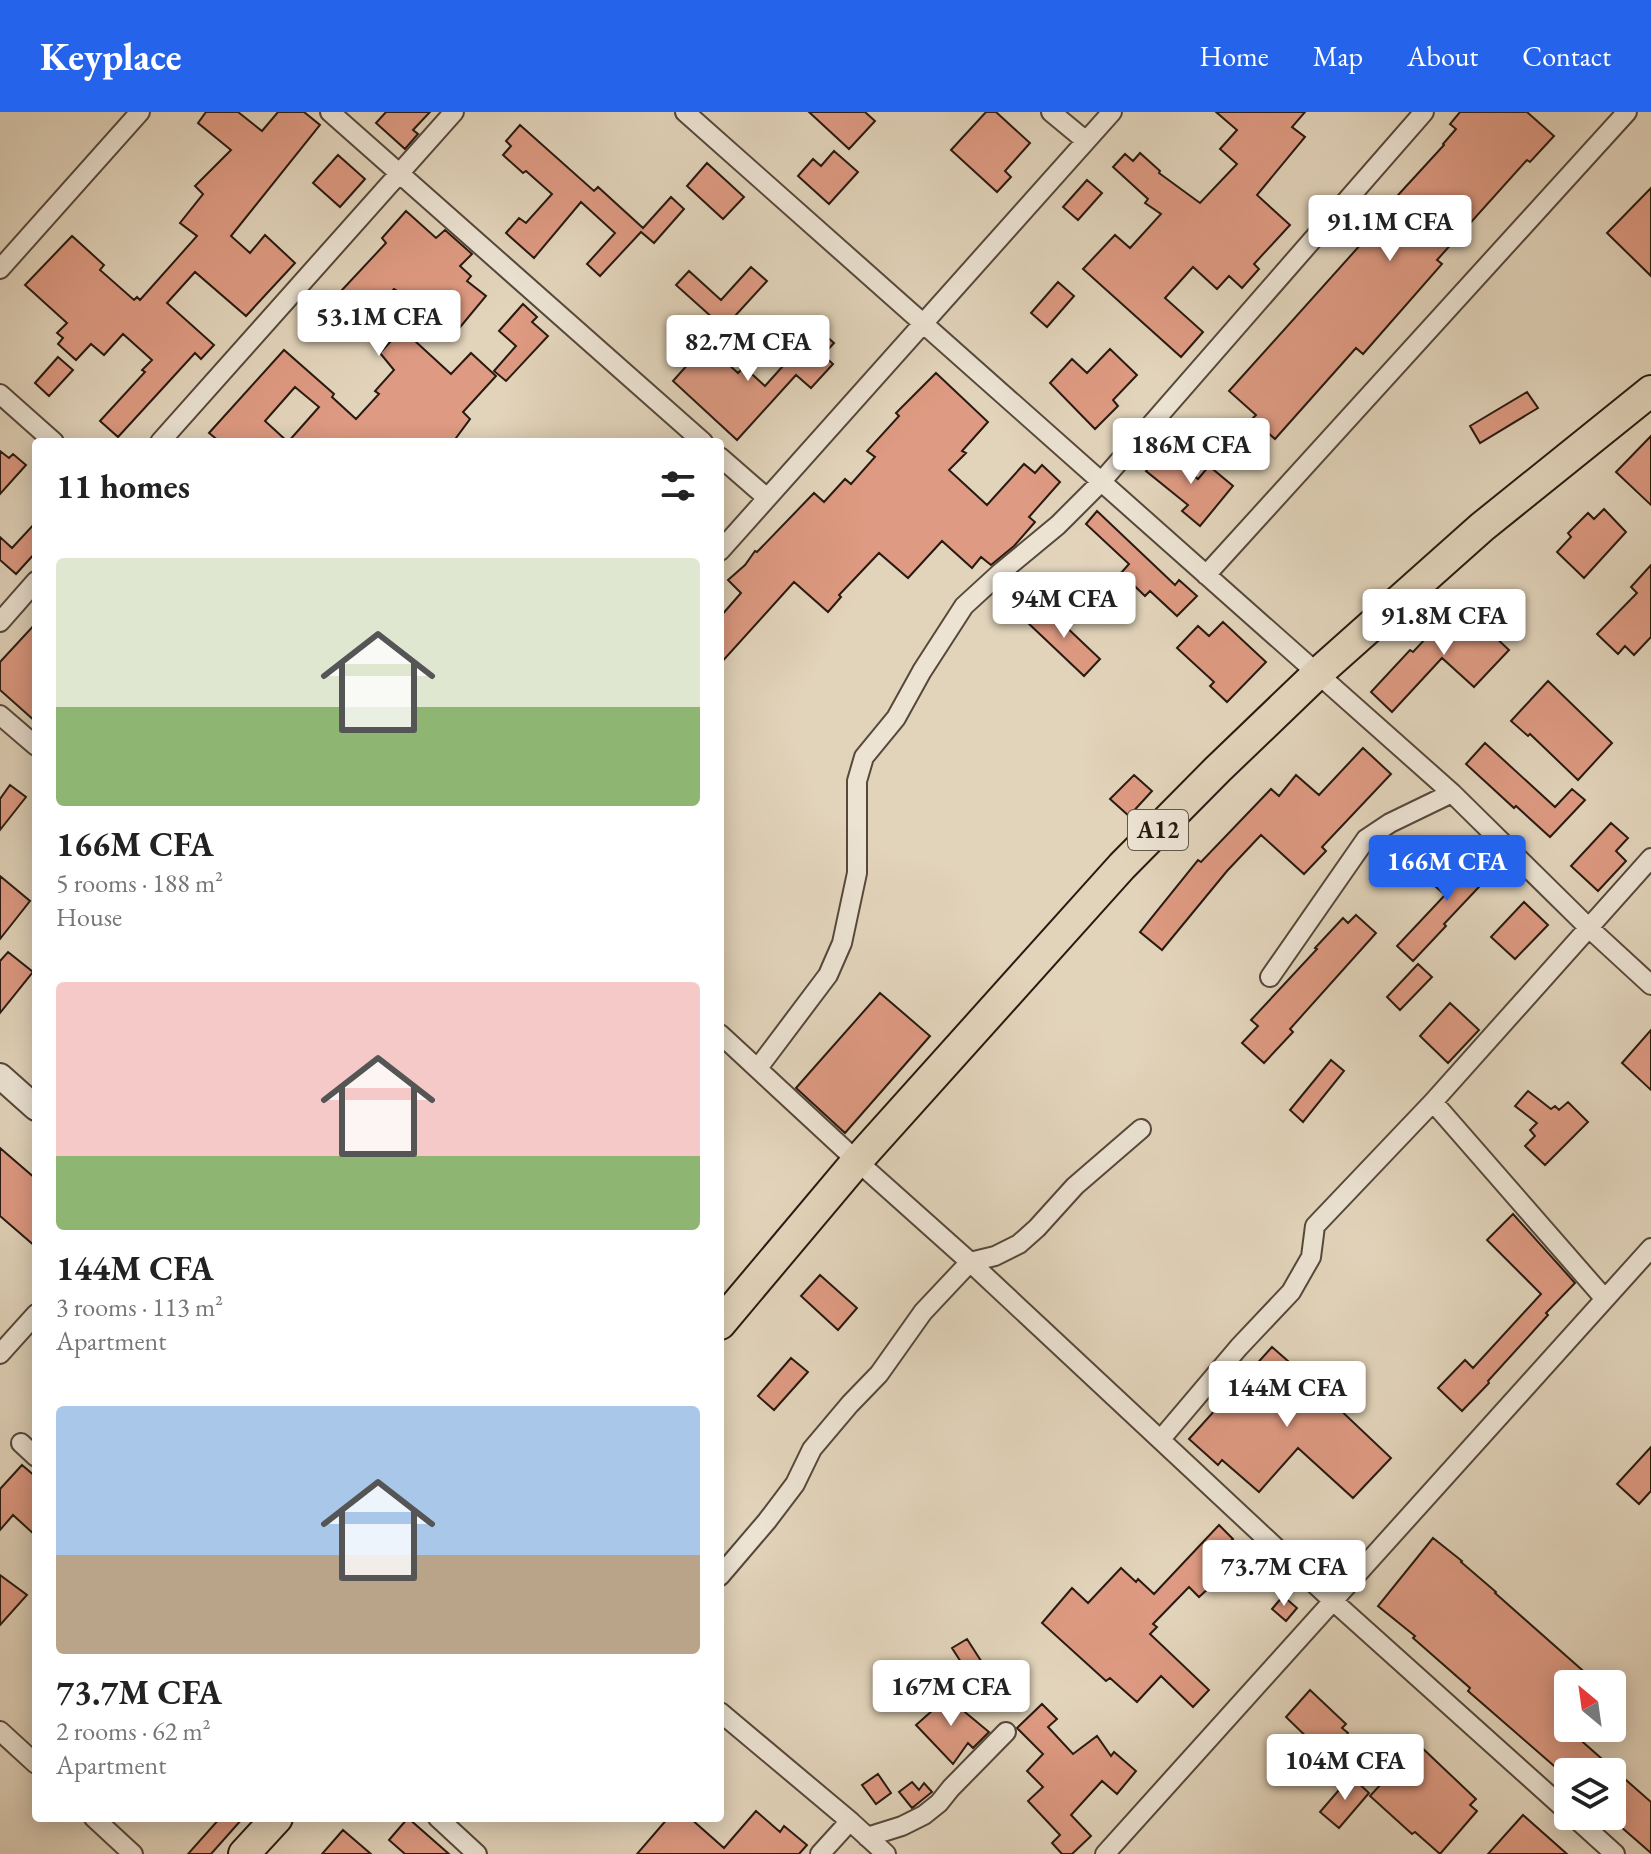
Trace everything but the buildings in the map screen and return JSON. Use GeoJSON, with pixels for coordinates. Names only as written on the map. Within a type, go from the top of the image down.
{"type":"FeatureCollection","features":[{"type":"Feature","properties":{"kind":"main road","name":"A12"},"geometry":{"type":"LineString","coordinates":[[724,1319],[857,1161],[1122,866],[1218,769],[1317,674],[1482,527],[1651,391]]}},
{"type":"Feature","properties":{"kind":"main road"},"geometry":{"type":"LineString","coordinates":[[244,1854],[273,1822]]}},
{"type":"Feature","properties":{"kind":"street"},"geometry":{"type":"LineString","coordinates":[[0,269],[140,112]]}},
{"type":"Feature","properties":{"kind":"street"},"geometry":{"type":"LineString","coordinates":[[330,112],[698,438]]}},
{"type":"Feature","properties":{"kind":"street"},"geometry":{"type":"LineString","coordinates":[[164,438],[454,112]]}},
{"type":"Feature","properties":{"kind":"street"},"geometry":{"type":"LineString","coordinates":[[685,112],[1452,793],[1651,985]]}},
{"type":"Feature","properties":{"kind":"street"},"geometry":{"type":"LineString","coordinates":[[1051,112],[1086,141]]}},
{"type":"Feature","properties":{"kind":"street"},"geometry":{"type":"LineString","coordinates":[[724,546],[1112,112]]}},
{"type":"Feature","properties":{"kind":"street"},"geometry":{"type":"LineString","coordinates":[[758,1068],[828,975],[842,943],[857,873],[857,781],[864,757],[896,718],[964,606],[1058,525],[1101,482],[1424,112]]}},
{"type":"Feature","properties":{"kind":"street"},"geometry":{"type":"LineString","coordinates":[[1206,575],[1627,112]]}},
{"type":"Feature","properties":{"kind":"street"},"geometry":{"type":"LineString","coordinates":[[0,394],[50,438]]}},
{"type":"Feature","properties":{"kind":"street"},"geometry":{"type":"LineString","coordinates":[[724,460],[767,498]]}},
{"type":"Feature","properties":{"kind":"street"},"geometry":{"type":"LineString","coordinates":[[0,622],[32,586]]}},
{"type":"Feature","properties":{"kind":"street"},"geometry":{"type":"LineString","coordinates":[[0,715],[32,743]]}},
{"type":"Feature","properties":{"kind":"street"},"geometry":{"type":"LineString","coordinates":[[1270,977],[1366,839],[1390,823],[1452,793]]}},
{"type":"Feature","properties":{"kind":"street"},"geometry":{"type":"LineString","coordinates":[[1161,1439],[1239,1347],[1291,1292],[1311,1257],[1315,1226],[1433,1102],[1651,858]]}},
{"type":"Feature","properties":{"kind":"street"},"geometry":{"type":"LineString","coordinates":[[724,1038],[1332,1600],[1554,1799]]}},
{"type":"Feature","properties":{"kind":"street"},"geometry":{"type":"LineString","coordinates":[[0,1076],[32,1104]]}},
{"type":"Feature","properties":{"kind":"street"},"geometry":{"type":"LineString","coordinates":[[1433,1102],[1605,1299]]}},
{"type":"Feature","properties":{"kind":"street"},"geometry":{"type":"LineString","coordinates":[[724,1571],[795,1484],[812,1449],[879,1374],[923,1312],[970,1262],[995,1256],[1019,1244],[1075,1186],[1141,1129]]}},
{"type":"Feature","properties":{"kind":"street"},"geometry":{"type":"LineString","coordinates":[[1105,1854],[1651,1248]]}},
{"type":"Feature","properties":{"kind":"street"},"geometry":{"type":"LineString","coordinates":[[0,1354],[32,1318]]}},
{"type":"Feature","properties":{"kind":"street"},"geometry":{"type":"LineString","coordinates":[[21,1443],[32,1453]]}},
{"type":"Feature","properties":{"kind":"street"},"geometry":{"type":"LineString","coordinates":[[724,1715],[886,1854]]}},
{"type":"Feature","properties":{"kind":"street"},"geometry":{"type":"LineString","coordinates":[[0,1731],[32,1760]]}},
{"type":"Feature","properties":{"kind":"street"},"geometry":{"type":"LineString","coordinates":[[867,1837],[924,1815],[1006,1732]]}},
{"type":"Feature","properties":{"kind":"street"},"geometry":{"type":"LineString","coordinates":[[820,1854],[850,1821]]}},
{"type":"Feature","properties":{"kind":"street"},"geometry":{"type":"LineString","coordinates":[[98,1822],[133,1854]]}},
{"type":"Feature","properties":{"kind":"street"},"geometry":{"type":"LineString","coordinates":[[442,1822],[477,1854]]}},
{"type":"Feature","properties":{"kind":"street"},"geometry":{"type":"LineString","coordinates":[[1588,1830],[1615,1854]]}}]}
